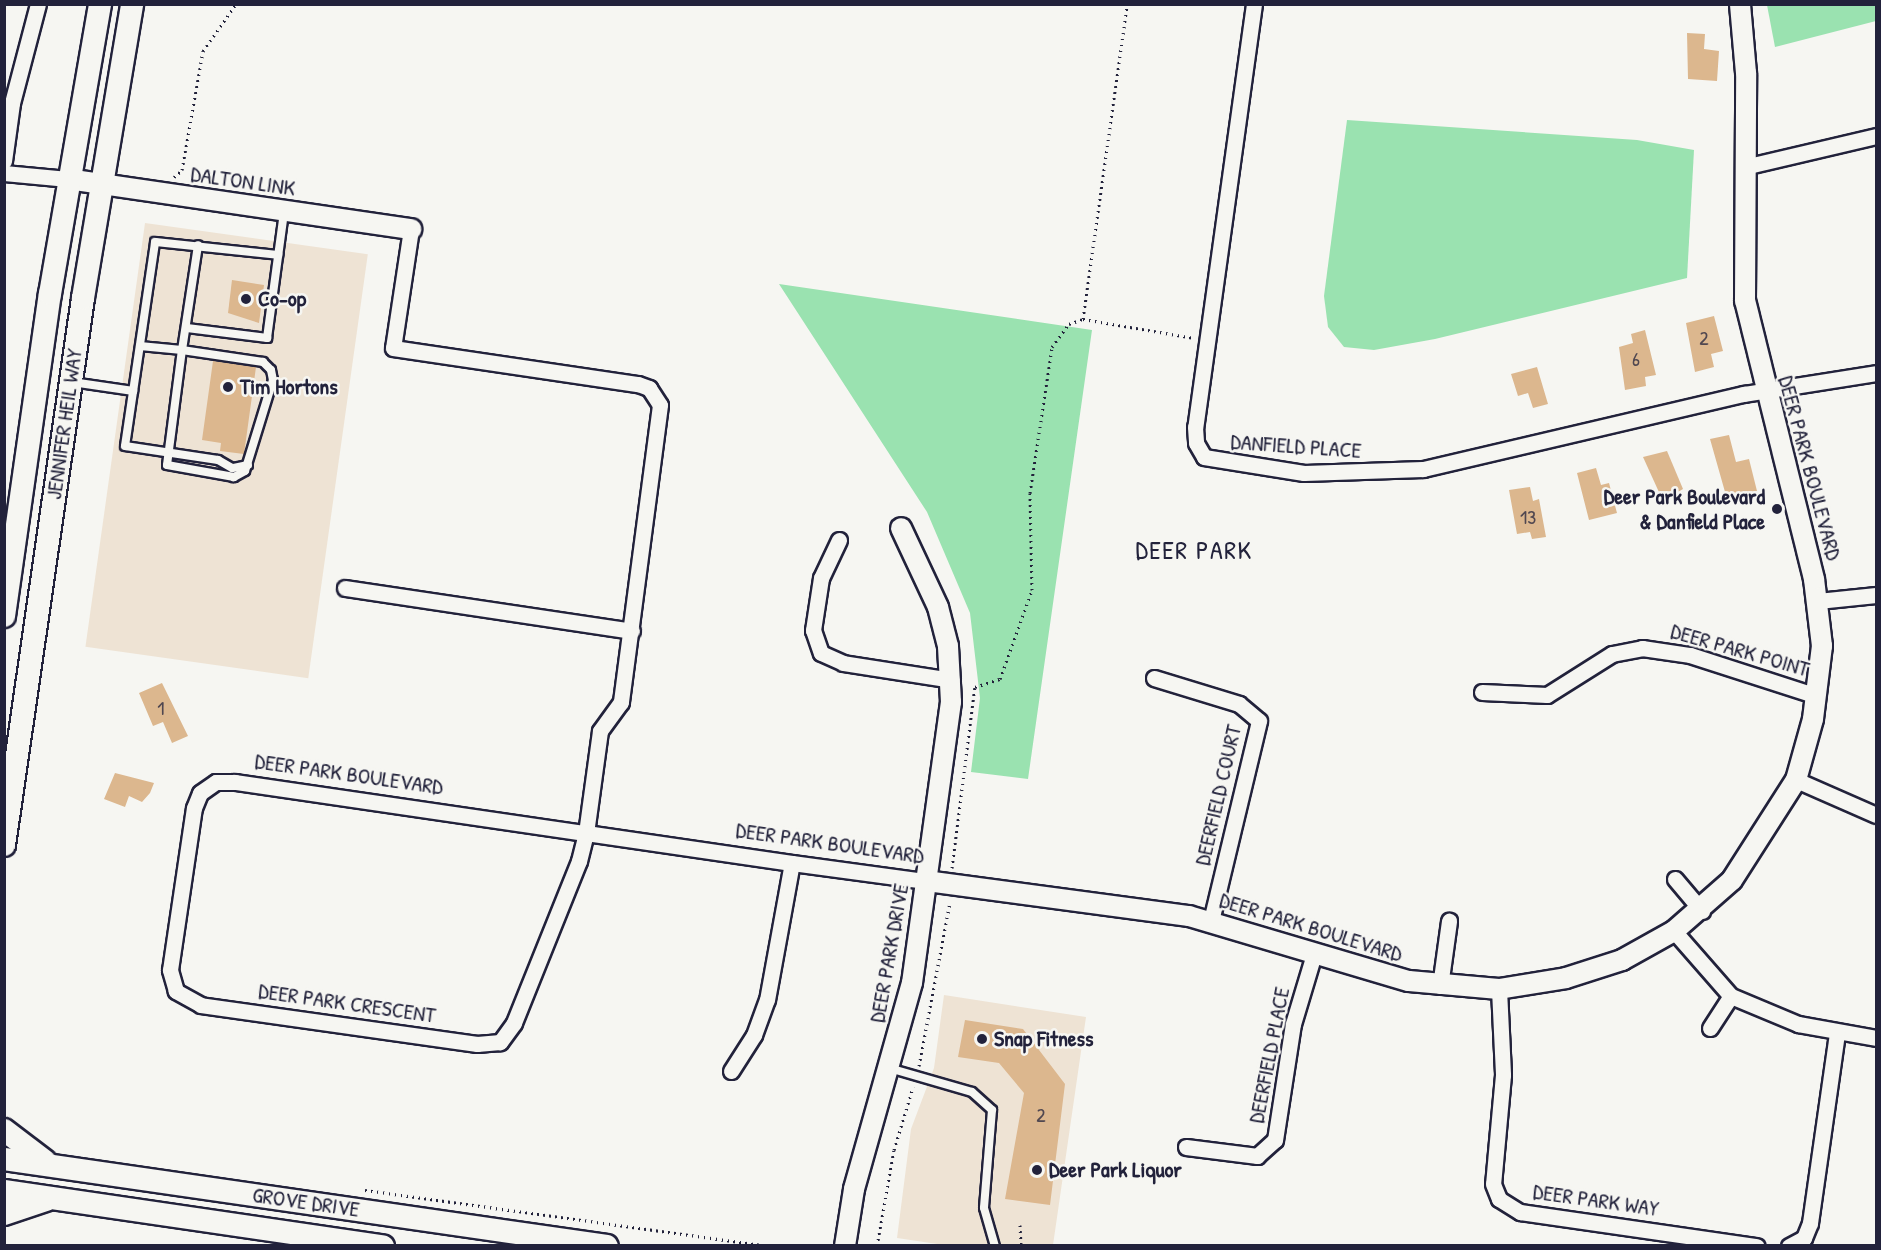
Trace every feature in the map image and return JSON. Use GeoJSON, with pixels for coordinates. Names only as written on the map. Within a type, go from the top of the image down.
{"type":"FeatureCollection","features":[{"type":"Feature","properties":{"kind":"main road","name":"JENNIFER HEIL WAY"},"geometry":{"type":"LineString","coordinates":[[4,616],[68,179],[100,4]]}},
{"type":"Feature","properties":{"kind":"main road","name":"JENNIFER HEIL WAY"},"geometry":{"type":"LineString","coordinates":[[4,845],[70,382],[132,4]]}},
{"type":"Feature","properties":{"kind":"main road"},"geometry":{"type":"LineString","coordinates":[[4,1130],[54,1166]]}},
{"type":"Feature","properties":{"kind":"main road","name":"GROVE DRIVE"},"geometry":{"type":"LineString","coordinates":[[4,1159],[607,1245]]}},
{"type":"Feature","properties":{"kind":"main road","name":"GROVE DRIVE"},"geometry":{"type":"LineString","coordinates":[[4,1191],[383,1245]]}},
{"type":"Feature","properties":{"kind":"main road"},"geometry":{"type":"LineString","coordinates":[[4,1214],[54,1198]]}},
{"type":"Feature","properties":{"kind":"street"},"geometry":{"type":"LineString","coordinates":[[4,161],[12,103],[38,4]]}},
{"type":"Feature","properties":{"kind":"street","name":"DANFIELD PLACE"},"geometry":{"type":"LineString","coordinates":[[1254,4],[1195,427],[1199,452],[1218,463],[1273,471],[1353,474],[1434,468],[1764,390]]}},
{"type":"Feature","properties":{"kind":"street","name":"DEER PARK BOULEVARD"},"geometry":{"type":"LineString","coordinates":[[206,786],[236,782],[1211,921],[1314,954],[1440,986],[1499,989],[1596,970],[1674,931],[1701,911],[1744,867],[1796,780],[1817,696],[1822,646],[1818,601],[1764,390],[1742,273],[1745,52],[1740,4]]}},
{"type":"Feature","properties":{"kind":"street"},"geometry":{"type":"LineString","coordinates":[[1744,167],[1876,136]]}},
{"type":"Feature","properties":{"kind":"street"},"geometry":{"type":"LineString","coordinates":[[4,173],[68,179]]}},
{"type":"Feature","properties":{"kind":"street","name":"DALTON LINK"},"geometry":{"type":"LineString","coordinates":[[68,179],[411,229]]}},
{"type":"Feature","properties":{"kind":"street"},"geometry":{"type":"LineString","coordinates":[[411,229],[393,348],[638,384],[656,394],[660,417],[621,702],[600,731],[586,833]]}},
{"type":"Feature","properties":{"kind":"street"},"geometry":{"type":"LineString","coordinates":[[1764,390],[1876,373]]}},
{"type":"Feature","properties":{"kind":"street","name":"DEER PARK DRIVE"},"geometry":{"type":"LineString","coordinates":[[845,1245],[854,1189],[912,983],[952,680],[938,607],[901,528]]}},
{"type":"Feature","properties":{"kind":"street"},"geometry":{"type":"LineString","coordinates":[[839,540],[821,578],[813,630],[821,653],[843,663],[952,680]]}},
{"type":"Feature","properties":{"kind":"street"},"geometry":{"type":"LineString","coordinates":[[345,588],[632,631]]}},
{"type":"Feature","properties":{"kind":"street"},"geometry":{"type":"LineString","coordinates":[[1818,601],[1876,595]]}},
{"type":"Feature","properties":{"kind":"street","name":"DEER PARK POINT"},"geometry":{"type":"LineString","coordinates":[[1482,692],[1547,695],[1612,654],[1642,648],[1681,652],[1817,696]]}},
{"type":"Feature","properties":{"kind":"street","name":"DEERFIELD COURT"},"geometry":{"type":"LineString","coordinates":[[1154,678],[1239,704],[1259,721],[1211,921]]}},
{"type":"Feature","properties":{"kind":"street"},"geometry":{"type":"LineString","coordinates":[[1796,780],[1876,815]]}},
{"type":"Feature","properties":{"kind":"street","name":"DEER PARK CRESCENT"},"geometry":{"type":"LineString","coordinates":[[206,786],[194,808],[171,970],[184,999],[477,1044],[500,1042],[514,1023],[575,874],[586,833]]}},
{"type":"Feature","properties":{"kind":"street"},"geometry":{"type":"LineString","coordinates":[[731,1071],[754,1035],[767,1000],[792,863]]}},
{"type":"Feature","properties":{"kind":"street"},"geometry":{"type":"LineString","coordinates":[[1675,879],[1701,911]]}},
{"type":"Feature","properties":{"kind":"street"},"geometry":{"type":"LineString","coordinates":[[1440,986],[1449,921]]}},
{"type":"Feature","properties":{"kind":"street"},"geometry":{"type":"LineString","coordinates":[[1674,931],[1731,996],[1778,1017],[1837,1033],[1876,1038]]}},
{"type":"Feature","properties":{"kind":"street","name":"DEERFIELD PLACE"},"geometry":{"type":"LineString","coordinates":[[1186,1147],[1257,1156],[1275,1140],[1293,1024],[1314,954]]}},
{"type":"Feature","properties":{"kind":"street","name":"DEER PARK WAY"},"geometry":{"type":"LineString","coordinates":[[1499,989],[1503,1075],[1493,1184],[1498,1199],[1520,1212],[1757,1245]]}},
{"type":"Feature","properties":{"kind":"street"},"geometry":{"type":"LineString","coordinates":[[1710,1028],[1731,996]]}},
{"type":"Feature","properties":{"kind":"street"},"geometry":{"type":"LineString","coordinates":[[1789,1245],[1804,1238],[1810,1223],[1837,1033]]}},
{"type":"Feature","properties":{"kind":"lane"},"geometry":{"type":"LineString","coordinates":[[187,328],[267,338],[285,211]]}},
{"type":"Feature","properties":{"kind":"lane"},"geometry":{"type":"LineString","coordinates":[[249,465],[238,469],[169,453],[125,446],[155,242],[278,255]]}},
{"type":"Feature","properties":{"kind":"lane"},"geometry":{"type":"LineString","coordinates":[[140,346],[182,350],[263,362],[271,370],[273,380],[249,465],[234,477],[167,465],[182,350],[198,245]]}},
{"type":"Feature","properties":{"kind":"lane"},"geometry":{"type":"LineString","coordinates":[[70,382],[133,391]]}},
{"type":"Feature","properties":{"kind":"lane"},"geometry":{"type":"LineString","coordinates":[[889,1068],[972,1092],[992,1110],[984,1208],[994,1243]]}},
{"type":"Feature","properties":{"kind":"path"},"geometry":{"type":"LineString","coordinates":[[157,192],[182,170],[203,51],[236,4]]}},
{"type":"Feature","properties":{"kind":"path"},"geometry":{"type":"LineString","coordinates":[[1083,319],[1127,4]]}},
{"type":"Feature","properties":{"kind":"path"},"geometry":{"type":"LineString","coordinates":[[975,687],[1000,680],[1028,606],[1034,572],[1030,494],[1045,370],[1058,334],[1083,319],[1208,339]]}},
{"type":"Feature","properties":{"kind":"path"},"geometry":{"type":"LineString","coordinates":[[361,1189],[767,1245]]}},
{"type":"Feature","properties":{"kind":"path"},"geometry":{"type":"LineString","coordinates":[[1020,1225],[1021,1245]]}},
{"type":"Feature","properties":{"kind":"shaded area"},"geometry":{"type":"Polygon","coordinates":[[[145,223],[368,254],[308,678],[85,647],[145,223]]]}},
{"type":"Feature","properties":{"kind":"shaded area"},"geometry":{"type":"Polygon","coordinates":[[[944,995],[1086,1017],[1053,1245],[944,1245],[897,1238],[911,1129],[934,1068],[944,995]]]}},
{"type":"Feature","properties":{"kind":"green space"},"geometry":{"type":"Polygon","coordinates":[[[1767,5],[1876,5],[1876,21],[1775,47],[1767,5]]]}},
{"type":"Feature","properties":{"kind":"green space"},"geometry":{"type":"Polygon","coordinates":[[[1347,120],[1637,140],[1694,150],[1687,278],[1435,339],[1374,350],[1344,347],[1328,327],[1324,296],[1347,120]]]}},
{"type":"Feature","properties":{"kind":"green space"},"geometry":{"type":"Polygon","coordinates":[[[779,284],[1092,330],[1028,779],[971,772],[980,698],[970,613],[927,512],[779,284]]]}},
{"type":"Feature","properties":{"kind":"building"},"geometry":{"type":"Polygon","coordinates":[[[1687,33],[1705,34],[1704,49],[1719,51],[1717,81],[1688,79],[1687,33]]]}},
{"type":"Feature","properties":{"kind":"building","name":"Co-op"},"geometry":{"type":"Polygon","coordinates":[[[232,280],[264,285],[259,323],[228,313],[232,280]]]}},
{"type":"Feature","properties":{"kind":"building"},"geometry":{"type":"Polygon","coordinates":[[[1714,316],[1723,351],[1711,354],[1714,367],[1695,372],[1686,323],[1714,316]]]}},
{"type":"Feature","properties":{"kind":"building"},"geometry":{"type":"Polygon","coordinates":[[[1645,330],[1656,375],[1645,377],[1646,386],[1625,390],[1619,347],[1633,343],[1631,334],[1645,330]]]}},
{"type":"Feature","properties":{"kind":"building"},"geometry":{"type":"Polygon","coordinates":[[[213,361],[256,367],[244,454],[220,451],[221,443],[202,440],[213,361]]]}},
{"type":"Feature","properties":{"kind":"building"},"geometry":{"type":"Polygon","coordinates":[[[1537,367],[1548,404],[1533,408],[1528,393],[1518,396],[1511,374],[1537,367]]]}},
{"type":"Feature","properties":{"kind":"building"},"geometry":{"type":"Polygon","coordinates":[[[1729,435],[1736,462],[1749,459],[1757,491],[1727,499],[1710,439],[1729,435]]]}},
{"type":"Feature","properties":{"kind":"building"},"geometry":{"type":"Polygon","coordinates":[[[1667,451],[1683,489],[1663,501],[1643,457],[1667,451]]]}},
{"type":"Feature","properties":{"kind":"building"},"geometry":{"type":"Polygon","coordinates":[[[1596,468],[1601,485],[1609,483],[1617,513],[1589,520],[1577,473],[1596,468]]]}},
{"type":"Feature","properties":{"kind":"building"},"geometry":{"type":"Polygon","coordinates":[[[1530,487],[1533,501],[1539,499],[1546,537],[1532,539],[1530,532],[1517,534],[1509,490],[1530,487]]]}},
{"type":"Feature","properties":{"kind":"building"},"geometry":{"type":"Polygon","coordinates":[[[162,683],[188,736],[172,743],[163,722],[153,726],[139,693],[162,683]]]}},
{"type":"Feature","properties":{"kind":"building"},"geometry":{"type":"Polygon","coordinates":[[[115,773],[154,783],[150,793],[142,802],[129,796],[125,807],[104,799],[115,773]]]}},
{"type":"Feature","properties":{"kind":"building"},"geometry":{"type":"Polygon","coordinates":[[[965,1020],[1023,1029],[1065,1084],[1050,1205],[1005,1199],[1024,1093],[999,1063],[958,1057],[965,1020]]]}},
{"type":"Feature","properties":{"kind":"place","name":"Co-op"},"geometry":{"type":"Point","coordinates":[246,299]}},
{"type":"Feature","properties":{"kind":"place","name":"Tim Hortons"},"geometry":{"type":"Point","coordinates":[228,387]}},
{"type":"Feature","properties":{"kind":"place","name":"Deer Park Boulevard & Danfield Place"},"geometry":{"type":"Point","coordinates":[1777,509]}},
{"type":"Feature","properties":{"kind":"place","name":"Snap Fitness"},"geometry":{"type":"Point","coordinates":[982,1039]}},
{"type":"Feature","properties":{"kind":"place","name":"Deer Park Liquor"},"geometry":{"type":"Point","coordinates":[1037,1170]}},
{"type":"Feature","properties":{"kind":"district","name":"DEER PARK"},"geometry":{"type":"Point","coordinates":[1194,550]}}]}
